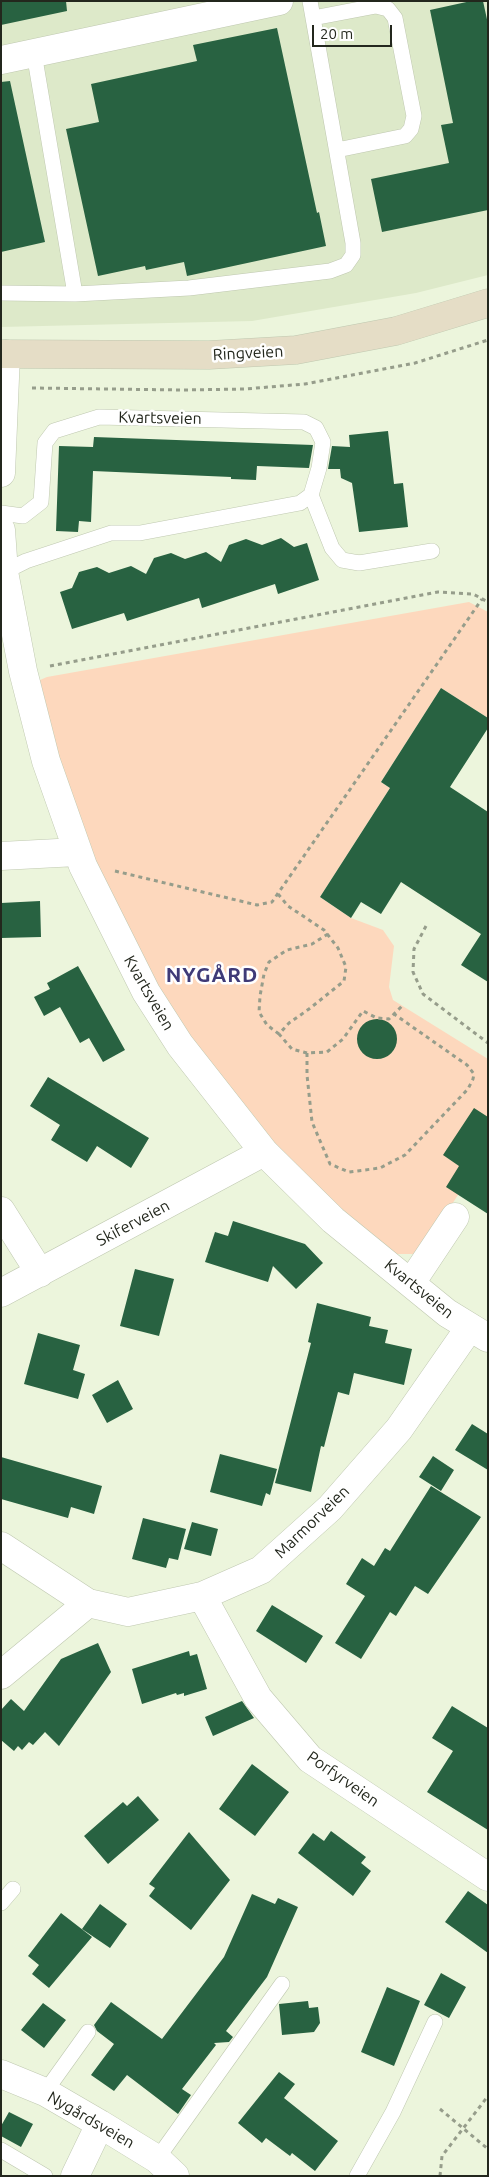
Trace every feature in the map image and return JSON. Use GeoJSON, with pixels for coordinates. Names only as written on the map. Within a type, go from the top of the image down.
{"type":"FeatureCollection","features":[{"type":"Feature","properties":{"kind":"main road","name":"Ringveien"},"geometry":{"type":"LineString","coordinates":[[4,354],[209,355],[296,350],[396,331],[488,303]]}},
{"type":"Feature","properties":{"kind":"street"},"geometry":{"type":"LineString","coordinates":[[1,60],[271,2]]}},
{"type":"Feature","properties":{"kind":"street"},"geometry":{"type":"LineString","coordinates":[[1,473],[4,354]]}},
{"type":"Feature","properties":{"kind":"street","name":"Kvartsveien"},"geometry":{"type":"LineString","coordinates":[[1,530],[3,572],[46,761],[80,859],[146,992],[180,1046],[264,1152],[333,1220],[446,1313],[479,1333]]}},
{"type":"Feature","properties":{"kind":"street"},"geometry":{"type":"LineString","coordinates":[[1,856],[80,859]]}},
{"type":"Feature","properties":{"kind":"street","name":"Skiferveien"},"geometry":{"type":"LineString","coordinates":[[1,1293],[264,1152]]}},
{"type":"Feature","properties":{"kind":"street"},"geometry":{"type":"LineString","coordinates":[[1,1211],[40,1273]]}},
{"type":"Feature","properties":{"kind":"street"},"geometry":{"type":"LineString","coordinates":[[411,1283],[456,1217]]}},
{"type":"Feature","properties":{"kind":"street","name":"Marmorveien"},"geometry":{"type":"LineString","coordinates":[[1,1546],[88,1603],[128,1612],[202,1596],[261,1570],[330,1508],[479,1333]]}},
{"type":"Feature","properties":{"kind":"street","name":"Porfyrveien"},"geometry":{"type":"LineString","coordinates":[[202,1596],[258,1698],[310,1759],[488,1877]]}},
{"type":"Feature","properties":{"kind":"street"},"geometry":{"type":"LineString","coordinates":[[1,1675],[88,1603]]}},
{"type":"Feature","properties":{"kind":"street","name":"Nygårdsveien"},"geometry":{"type":"LineString","coordinates":[[1,2074],[45,2092],[100,2124],[166,2167]]}},
{"type":"Feature","properties":{"kind":"street"},"geometry":{"type":"LineString","coordinates":[[75,2176],[100,2124]]}},
{"type":"Feature","properties":{"kind":"lane"},"geometry":{"type":"LineString","coordinates":[[1,293],[75,294],[189,288],[330,271],[346,265],[353,255],[354,243],[310,1]]}},
{"type":"Feature","properties":{"kind":"lane"},"geometry":{"type":"LineString","coordinates":[[313,18],[376,6],[388,9],[395,18],[414,116],[411,129],[405,136],[337,150]]}},
{"type":"Feature","properties":{"kind":"lane"},"geometry":{"type":"LineString","coordinates":[[34,53],[75,294]]}},
{"type":"Feature","properties":{"kind":"lane","name":"Kvartsveien"},"geometry":{"type":"LineString","coordinates":[[1,513],[23,516],[41,502],[45,443],[54,431],[99,416],[304,422],[316,428],[323,442],[319,468],[311,495]]}},
{"type":"Feature","properties":{"kind":"lane"},"geometry":{"type":"LineString","coordinates":[[3,572],[26,561],[111,533],[140,533],[300,503],[311,495],[332,548],[342,560],[359,563],[432,551]]}},
{"type":"Feature","properties":{"kind":"lane"},"geometry":{"type":"LineString","coordinates":[[1,1903],[13,1889]]}},
{"type":"Feature","properties":{"kind":"lane"},"geometry":{"type":"LineString","coordinates":[[166,2167],[282,1984]]}},
{"type":"Feature","properties":{"kind":"lane"},"geometry":{"type":"LineString","coordinates":[[357,2176],[393,2112],[435,2022]]}},
{"type":"Feature","properties":{"kind":"lane"},"geometry":{"type":"LineString","coordinates":[[45,2092],[88,2032]]}},
{"type":"Feature","properties":{"kind":"lane"},"geometry":{"type":"LineString","coordinates":[[1,2150],[45,2176]]}},
{"type":"Feature","properties":{"kind":"path"},"geometry":{"type":"LineString","coordinates":[[24,671],[438,592],[473,594],[488,602]]}},
{"type":"Feature","properties":{"kind":"path"},"geometry":{"type":"LineString","coordinates":[[80,859],[93,865],[258,905],[272,902],[482,600]]}},
{"type":"Feature","properties":{"kind":"path"},"geometry":{"type":"LineString","coordinates":[[278,894],[288,906],[328,934],[338,948],[346,967],[344,981],[317,1004],[289,1023],[279,1034]]}},
{"type":"Feature","properties":{"kind":"path"},"geometry":{"type":"LineString","coordinates":[[426,926],[414,948],[413,972],[423,994],[488,1043]]}},
{"type":"Feature","properties":{"kind":"path"},"geometry":{"type":"LineString","coordinates":[[328,934],[312,944],[287,950],[269,962],[264,974],[259,1012],[267,1025],[279,1034],[292,1049],[307,1053],[327,1052],[343,1039],[363,1011],[377,1018],[389,1019],[402,1006]]}},
{"type":"Feature","properties":{"kind":"path"},"geometry":{"type":"LineString","coordinates":[[307,1053],[307,1075],[312,1122],[330,1164],[349,1172],[380,1168],[405,1155],[468,1088],[474,1074],[467,1065],[394,1014]]}},
{"type":"Feature","properties":{"kind":"path"},"geometry":{"type":"LineString","coordinates":[[440,2176],[442,2156],[488,2096]]}},
{"type":"Feature","properties":{"kind":"path"},"geometry":{"type":"LineString","coordinates":[[440,2109],[488,2149]]}},
{"type":"Feature","properties":{"kind":"shaded area"},"geometry":{"type":"Polygon","coordinates":[[[1,1],[488,1],[488,275],[416,293],[252,321],[1,327],[1,1]]]}},
{"type":"Feature","properties":{"kind":"shaded area"},"geometry":{"type":"Polygon","coordinates":[[[469,602],[488,612],[488,718],[441,688],[381,782],[390,788],[320,897],[351,918],[383,930],[394,946],[389,987],[393,1000],[488,1059],[488,1148],[424,1248],[413,1254],[395,1254],[375,1243],[263,1138],[151,981],[93,865],[37,688],[40,680],[47,677],[469,602]]]}},
{"type":"Feature","properties":{"kind":"building"},"geometry":{"type":"Polygon","coordinates":[[[1,1],[66,1],[67,11],[1,25],[1,1]]]}},
{"type":"Feature","properties":{"kind":"building"},"geometry":{"type":"Polygon","coordinates":[[[471,1],[483,1],[488,24],[488,210],[382,232],[371,179],[449,163],[441,125],[453,123],[430,10],[471,1]]]}},
{"type":"Feature","properties":{"kind":"building"},"geometry":{"type":"Polygon","coordinates":[[[277,28],[317,213],[319,212],[326,246],[187,276],[184,262],[146,270],[145,266],[98,276],[66,129],[99,122],[91,84],[197,61],[193,45],[277,28]]]}},
{"type":"Feature","properties":{"kind":"building"},"geometry":{"type":"Polygon","coordinates":[[[10,81],[45,242],[1,252],[1,82],[10,81]]]}},
{"type":"Feature","properties":{"kind":"building"},"geometry":{"type":"Polygon","coordinates":[[[388,431],[394,484],[403,483],[408,527],[359,532],[352,483],[341,478],[340,469],[328,469],[332,446],[350,447],[349,435],[388,431]]]}},
{"type":"Feature","properties":{"kind":"building"},"geometry":{"type":"Polygon","coordinates":[[[94,437],[313,445],[309,468],[257,466],[256,480],[231,479],[231,477],[93,471],[91,522],[79,521],[78,532],[56,531],[59,446],[93,447],[94,437]]]}},
{"type":"Feature","properties":{"kind":"building"},"geometry":{"type":"Polygon","coordinates":[[[281,538],[294,547],[307,543],[319,580],[278,594],[275,584],[202,608],[199,598],[127,621],[124,613],[72,629],[60,592],[72,588],[79,572],[97,567],[109,573],[131,566],[146,574],[154,558],[171,553],[185,559],[206,552],[221,562],[229,545],[246,539],[262,545],[281,538]]]}},
{"type":"Feature","properties":{"kind":"building"},"geometry":{"type":"Polygon","coordinates":[[[441,688],[488,718],[488,728],[450,787],[488,812],[488,982],[461,965],[481,934],[401,882],[381,914],[361,902],[351,918],[320,897],[390,788],[381,782],[441,688]]]}},
{"type":"Feature","properties":{"kind":"building"},"geometry":{"type":"Polygon","coordinates":[[[40,901],[41,937],[1,938],[1,903],[40,901]]]}},
{"type":"Feature","properties":{"kind":"building"},"geometry":{"type":"Polygon","coordinates":[[[78,966],[125,1050],[103,1062],[89,1038],[80,1043],[60,1007],[44,1016],[34,997],[50,989],[47,983],[78,966]]]}},
{"type":"Feature","properties":{"kind":"building"},"geometry":{"type":"Polygon","coordinates":[[[381,1019],[388,1022],[394,1028],[397,1039],[396,1047],[388,1056],[381,1059],[373,1059],[366,1056],[358,1047],[357,1035],[360,1028],[369,1020],[381,1019]]]}},
{"type":"Feature","properties":{"kind":"building"},"geometry":{"type":"Polygon","coordinates":[[[48,1077],[149,1138],[131,1168],[97,1146],[87,1162],[51,1140],[60,1125],[30,1106],[48,1077]]]}},
{"type":"Feature","properties":{"kind":"building"},"geometry":{"type":"Polygon","coordinates":[[[474,1108],[488,1117],[488,1214],[446,1187],[459,1166],[443,1155],[474,1108]]]}},
{"type":"Feature","properties":{"kind":"building"},"geometry":{"type":"Polygon","coordinates":[[[233,1221],[305,1244],[323,1263],[296,1289],[273,1266],[268,1282],[205,1262],[215,1232],[228,1236],[233,1221]]]}},
{"type":"Feature","properties":{"kind":"building"},"geometry":{"type":"Polygon","coordinates":[[[135,1269],[174,1279],[159,1336],[120,1326],[135,1269]]]}},
{"type":"Feature","properties":{"kind":"building"},"geometry":{"type":"Polygon","coordinates":[[[317,1303],[371,1317],[369,1326],[388,1330],[385,1343],[412,1349],[404,1385],[354,1373],[349,1395],[338,1392],[324,1447],[321,1446],[311,1492],[275,1483],[311,1343],[308,1342],[317,1303]]]}},
{"type":"Feature","properties":{"kind":"building"},"geometry":{"type":"Polygon","coordinates":[[[38,1333],[80,1345],[73,1370],[85,1374],[78,1399],[24,1384],[38,1333]]]}},
{"type":"Feature","properties":{"kind":"building"},"geometry":{"type":"Polygon","coordinates":[[[118,1380],[133,1409],[107,1423],[92,1395],[118,1380]]]}},
{"type":"Feature","properties":{"kind":"building"},"geometry":{"type":"Polygon","coordinates":[[[472,1424],[488,1434],[488,1470],[455,1450],[472,1424]]]}},
{"type":"Feature","properties":{"kind":"building"},"geometry":{"type":"Polygon","coordinates":[[[220,1454],[277,1469],[270,1495],[266,1493],[262,1506],[210,1492],[220,1454]]]}},
{"type":"Feature","properties":{"kind":"building"},"geometry":{"type":"Polygon","coordinates":[[[433,1456],[454,1470],[441,1491],[419,1477],[433,1456]]]}},
{"type":"Feature","properties":{"kind":"building"},"geometry":{"type":"Polygon","coordinates":[[[1,1457],[102,1486],[94,1514],[71,1507],[68,1518],[1,1499],[1,1457]]]}},
{"type":"Feature","properties":{"kind":"building"},"geometry":{"type":"Polygon","coordinates":[[[431,1486],[481,1517],[428,1594],[415,1586],[396,1616],[390,1612],[361,1659],[335,1643],[365,1596],[346,1584],[362,1558],[374,1566],[385,1548],[390,1551],[431,1486]]]}},
{"type":"Feature","properties":{"kind":"building"},"geometry":{"type":"Polygon","coordinates":[[[143,1518],[186,1529],[178,1560],[169,1558],[166,1568],[132,1559],[143,1518]]]}},
{"type":"Feature","properties":{"kind":"building"},"geometry":{"type":"Polygon","coordinates":[[[192,1522],[218,1529],[211,1556],[184,1549],[192,1522]]]}},
{"type":"Feature","properties":{"kind":"building"},"geometry":{"type":"Polygon","coordinates":[[[272,1605],[323,1636],[306,1663],[256,1631],[272,1605]]]}},
{"type":"Feature","properties":{"kind":"building"},"geometry":{"type":"Polygon","coordinates":[[[98,1643],[111,1672],[59,1746],[45,1732],[33,1745],[29,1742],[22,1750],[18,1746],[14,1751],[1,1740],[1,1710],[11,1699],[24,1711],[61,1659],[98,1643]]]}},
{"type":"Feature","properties":{"kind":"building"},"geometry":{"type":"Polygon","coordinates":[[[189,1651],[190,1656],[197,1654],[207,1689],[184,1696],[184,1693],[177,1695],[176,1693],[142,1704],[132,1669],[189,1651]]]}},
{"type":"Feature","properties":{"kind":"building"},"geometry":{"type":"Polygon","coordinates":[[[242,1701],[254,1718],[213,1736],[205,1717],[242,1701]]]}},
{"type":"Feature","properties":{"kind":"building"},"geometry":{"type":"Polygon","coordinates":[[[452,1706],[488,1728],[488,1830],[427,1792],[453,1751],[432,1738],[452,1706]]]}},
{"type":"Feature","properties":{"kind":"building"},"geometry":{"type":"Polygon","coordinates":[[[252,1764],[289,1792],[255,1836],[219,1809],[252,1764]]]}},
{"type":"Feature","properties":{"kind":"building"},"geometry":{"type":"Polygon","coordinates":[[[138,1796],[159,1820],[108,1864],[84,1836],[123,1802],[127,1806],[138,1796]]]}},
{"type":"Feature","properties":{"kind":"building"},"geometry":{"type":"Polygon","coordinates":[[[331,1831],[366,1857],[361,1863],[371,1871],[353,1896],[298,1853],[313,1833],[324,1841],[331,1831]]]}},
{"type":"Feature","properties":{"kind":"building"},"geometry":{"type":"Polygon","coordinates":[[[189,1832],[230,1880],[191,1930],[149,1896],[155,1888],[149,1884],[189,1832]]]}},
{"type":"Feature","properties":{"kind":"building"},"geometry":{"type":"Polygon","coordinates":[[[468,1891],[488,1905],[488,1953],[445,1922],[468,1891]]]}},
{"type":"Feature","properties":{"kind":"building"},"geometry":{"type":"Polygon","coordinates":[[[252,1894],[275,1904],[278,1898],[298,1907],[267,1977],[226,2031],[233,2037],[229,2042],[214,2043],[216,2045],[182,2089],[191,2095],[178,2114],[127,2075],[114,2091],[91,2075],[114,2044],[97,2031],[94,2025],[111,2002],[162,2039],[224,1957],[252,1894]]]}},
{"type":"Feature","properties":{"kind":"building"},"geometry":{"type":"Polygon","coordinates":[[[100,1904],[127,1924],[110,1948],[82,1929],[100,1904]]]}},
{"type":"Feature","properties":{"kind":"building"},"geometry":{"type":"Polygon","coordinates":[[[61,1913],[92,1937],[49,1988],[32,1974],[39,1965],[28,1956],[61,1913]]]}},
{"type":"Feature","properties":{"kind":"building"},"geometry":{"type":"Polygon","coordinates":[[[441,1973],[466,1987],[449,2018],[424,2005],[441,1973]]]}},
{"type":"Feature","properties":{"kind":"building"},"geometry":{"type":"Polygon","coordinates":[[[387,1987],[420,2001],[394,2066],[361,2052],[387,1987]]]}},
{"type":"Feature","properties":{"kind":"building"},"geometry":{"type":"Polygon","coordinates":[[[308,2001],[309,2008],[318,2007],[320,2023],[314,2032],[282,2035],[279,2004],[308,2001]]]}},
{"type":"Feature","properties":{"kind":"building"},"geometry":{"type":"Polygon","coordinates":[[[43,2003],[66,2020],[44,2048],[21,2030],[43,2003]]]}},
{"type":"Feature","properties":{"kind":"building"},"geometry":{"type":"Polygon","coordinates":[[[279,2072],[295,2084],[284,2098],[338,2141],[315,2171],[292,2153],[290,2156],[266,2138],[262,2143],[238,2123],[279,2072]]]}},
{"type":"Feature","properties":{"kind":"building"},"geometry":{"type":"Polygon","coordinates":[[[9,2112],[33,2124],[21,2147],[1,2136],[1,2126],[9,2112]]]}},
{"type":"Feature","properties":{"kind":"district","name":"NYGÅRD"},"geometry":{"type":"Point","coordinates":[212,975]}}]}
